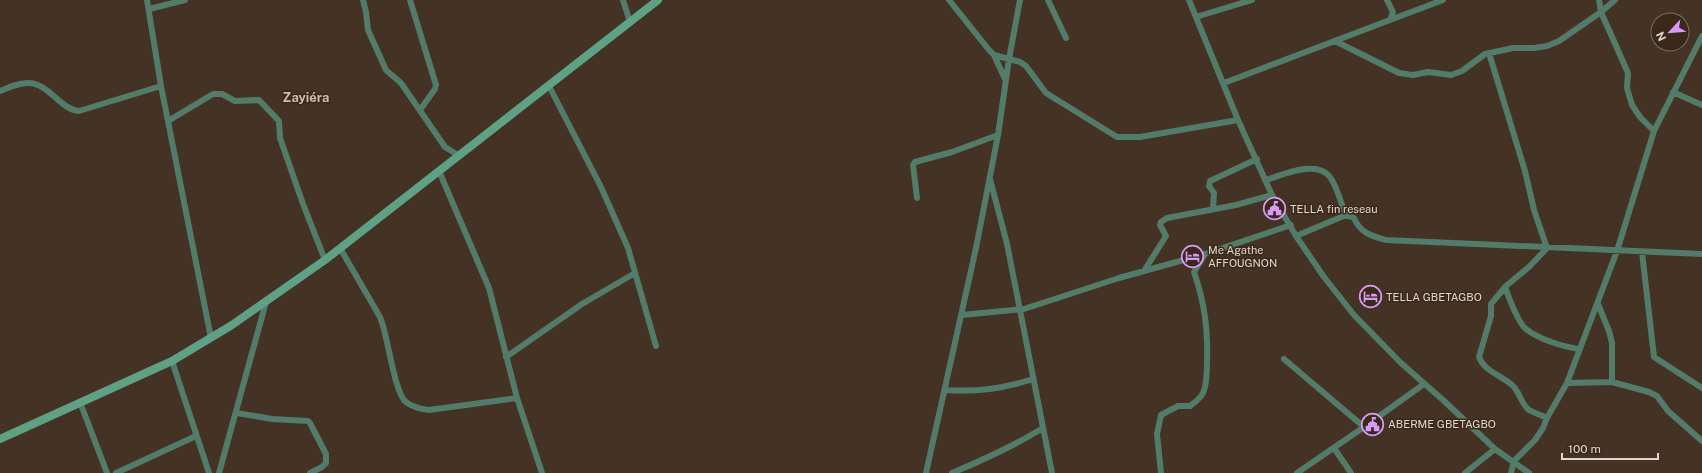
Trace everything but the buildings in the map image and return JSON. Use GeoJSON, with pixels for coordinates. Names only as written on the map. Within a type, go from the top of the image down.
{"type":"FeatureCollection","features":[{"type":"Feature","properties":{"kind":"main road"},"geometry":{"type":"LineString","coordinates":[[0,439],[172,361],[232,325],[325,260],[658,0]]}},
{"type":"Feature","properties":{"kind":"street"},"geometry":{"type":"LineString","coordinates":[[147,0],[161,86],[211,338]]}},
{"type":"Feature","properties":{"kind":"street"},"geometry":{"type":"LineString","coordinates":[[148,9],[185,0]]}},
{"type":"Feature","properties":{"kind":"street"},"geometry":{"type":"LineString","coordinates":[[363,0],[368,30],[386,70],[401,83],[445,147],[458,155]]}},
{"type":"Feature","properties":{"kind":"street"},"geometry":{"type":"LineString","coordinates":[[410,0],[436,85],[435,89],[420,110]]}},
{"type":"Feature","properties":{"kind":"street"},"geometry":{"type":"LineString","coordinates":[[623,0],[630,22]]}},
{"type":"Feature","properties":{"kind":"street"},"geometry":{"type":"LineString","coordinates":[[949,0],[994,55],[1006,80]]}},
{"type":"Feature","properties":{"kind":"street"},"geometry":{"type":"LineString","coordinates":[[926,473],[962,315],[990,177],[1020,0]]}},
{"type":"Feature","properties":{"kind":"street"},"geometry":{"type":"LineString","coordinates":[[1048,0],[1066,38]]}},
{"type":"Feature","properties":{"kind":"street"},"geometry":{"type":"LineString","coordinates":[[1189,0],[1238,120],[1272,194],[1296,236],[1324,277],[1354,315],[1401,363],[1495,450],[1514,461],[1529,473]]}},
{"type":"Feature","properties":{"kind":"street"},"geometry":{"type":"LineString","coordinates":[[1196,17],[1251,0]]}},
{"type":"Feature","properties":{"kind":"street"},"geometry":{"type":"LineString","coordinates":[[1388,0],[1393,12],[1390,20]]}},
{"type":"Feature","properties":{"kind":"street"},"geometry":{"type":"LineString","coordinates":[[1224,83],[1443,0]]}},
{"type":"Feature","properties":{"kind":"street"},"geometry":{"type":"LineString","coordinates":[[1598,0],[1601,12],[1628,73],[1626,88],[1632,105],[1640,117],[1654,130]]}},
{"type":"Feature","properties":{"kind":"street"},"geometry":{"type":"LineString","coordinates":[[1335,41],[1399,73],[1413,75],[1428,72],[1450,75],[1462,70],[1474,61],[1489,53],[1513,48],[1534,48],[1547,46],[1559,40],[1601,12],[1615,0]]}},
{"type":"Feature","properties":{"kind":"street"},"geometry":{"type":"LineString","coordinates":[[1511,473],[1514,461],[1535,440],[1567,383],[1617,251],[1654,130],[1702,36]]}},
{"type":"Feature","properties":{"kind":"street"},"geometry":{"type":"LineString","coordinates":[[1489,53],[1525,171],[1534,210],[1548,248]]}},
{"type":"Feature","properties":{"kind":"street"},"geometry":{"type":"LineString","coordinates":[[994,55],[1020,62],[1026,66],[1046,93],[1116,137],[1140,137],[1238,120]]}},
{"type":"Feature","properties":{"kind":"street"},"geometry":{"type":"LineString","coordinates":[[0,91],[17,84],[29,83],[42,87],[71,110],[79,111],[161,86]]}},
{"type":"Feature","properties":{"kind":"street"},"geometry":{"type":"LineString","coordinates":[[549,86],[601,187],[628,248],[656,346]]}},
{"type":"Feature","properties":{"kind":"street"},"geometry":{"type":"LineString","coordinates":[[1673,92],[1702,105]]}},
{"type":"Feature","properties":{"kind":"street"},"geometry":{"type":"LineString","coordinates":[[168,121],[213,94],[222,94],[235,101],[259,100],[279,122],[280,138],[303,204],[325,260]]}},
{"type":"Feature","properties":{"kind":"street"},"geometry":{"type":"LineString","coordinates":[[917,198],[913,165],[915,162],[952,152],[998,135]]}},
{"type":"Feature","properties":{"kind":"street"},"geometry":{"type":"LineString","coordinates":[[1213,209],[1214,193],[1209,186],[1210,181],[1257,159]]}},
{"type":"Feature","properties":{"kind":"street"},"geometry":{"type":"LineString","coordinates":[[1266,180],[1302,169],[1318,170],[1330,177],[1346,215]]}},
{"type":"Feature","properties":{"kind":"street"},"geometry":{"type":"LineString","coordinates":[[439,172],[489,288],[517,398],[542,473]]}},
{"type":"Feature","properties":{"kind":"street"},"geometry":{"type":"LineString","coordinates":[[990,177],[1007,244],[1052,473]]}},
{"type":"Feature","properties":{"kind":"street"},"geometry":{"type":"LineString","coordinates":[[1144,271],[1166,236],[1161,227],[1161,222],[1167,218],[1236,205],[1272,194]]}},
{"type":"Feature","properties":{"kind":"street"},"geometry":{"type":"LineString","coordinates":[[1296,236],[1346,215],[1354,218],[1357,226],[1362,231],[1374,237],[1386,240],[1702,254]]}},
{"type":"Feature","properties":{"kind":"street"},"geometry":{"type":"LineString","coordinates":[[962,315],[1019,309],[1205,254],[1291,226]]}},
{"type":"Feature","properties":{"kind":"street"},"geometry":{"type":"LineString","coordinates":[[340,248],[380,317],[385,329],[396,382],[405,402],[417,408],[429,410],[517,398]]}},
{"type":"Feature","properties":{"kind":"street"},"geometry":{"type":"LineString","coordinates":[[1547,418],[1530,410],[1524,405],[1511,384],[1485,366],[1479,357],[1491,316],[1491,304],[1505,287],[1529,267],[1548,248]]}},
{"type":"Feature","properties":{"kind":"street"},"geometry":{"type":"LineString","coordinates":[[1642,252],[1653,355],[1656,359],[1702,388]]}},
{"type":"Feature","properties":{"kind":"street"},"geometry":{"type":"LineString","coordinates":[[1161,473],[1157,434],[1161,415],[1178,406],[1190,406],[1201,396],[1204,387],[1208,336],[1203,298],[1194,272],[1205,254]]}},
{"type":"Feature","properties":{"kind":"street"},"geometry":{"type":"LineString","coordinates":[[506,357],[582,304],[636,273]]}},
{"type":"Feature","properties":{"kind":"street"},"geometry":{"type":"LineString","coordinates":[[1505,287],[1526,330],[1562,347],[1579,349]]}},
{"type":"Feature","properties":{"kind":"street"},"geometry":{"type":"LineString","coordinates":[[219,473],[237,413],[266,302]]}},
{"type":"Feature","properties":{"kind":"street"},"geometry":{"type":"LineString","coordinates":[[1598,304],[1609,331],[1612,343],[1612,382]]}},
{"type":"Feature","properties":{"kind":"street"},"geometry":{"type":"LineString","coordinates":[[1284,358],[1364,427]]}},
{"type":"Feature","properties":{"kind":"street"},"geometry":{"type":"LineString","coordinates":[[172,361],[209,473]]}},
{"type":"Feature","properties":{"kind":"street"},"geometry":{"type":"LineString","coordinates":[[945,390],[962,391],[996,389],[1033,379]]}},
{"type":"Feature","properties":{"kind":"street"},"geometry":{"type":"LineString","coordinates":[[1567,383],[1612,382],[1654,394],[1668,411],[1702,441]]}},
{"type":"Feature","properties":{"kind":"street"},"geometry":{"type":"LineString","coordinates":[[1297,473],[1424,384]]}},
{"type":"Feature","properties":{"kind":"street"},"geometry":{"type":"LineString","coordinates":[[80,402],[107,473]]}},
{"type":"Feature","properties":{"kind":"street"},"geometry":{"type":"LineString","coordinates":[[237,413],[272,419],[308,421],[326,454],[326,463],[322,467],[310,473]]}},
{"type":"Feature","properties":{"kind":"street"},"geometry":{"type":"LineString","coordinates":[[952,473],[1006,449],[1043,428]]}},
{"type":"Feature","properties":{"kind":"street"},"geometry":{"type":"LineString","coordinates":[[116,473],[196,436]]}},
{"type":"Feature","properties":{"kind":"street"},"geometry":{"type":"LineString","coordinates":[[1334,448],[1352,473]]}},
{"type":"Feature","properties":{"kind":"street"},"geometry":{"type":"LineString","coordinates":[[1465,473],[1495,450]]}},
{"type":"Feature","properties":{"kind":"place","name":"TELLA fin reseau"},"geometry":{"type":"Point","coordinates":[1275,209]}},
{"type":"Feature","properties":{"kind":"place","name":"Me Agathe AFFOUGNON"},"geometry":{"type":"Point","coordinates":[1193,256]}},
{"type":"Feature","properties":{"kind":"place","name":"TELLA GBETAGBO"},"geometry":{"type":"Point","coordinates":[1371,297]}},
{"type":"Feature","properties":{"kind":"place","name":"ABERME GBETAGBO"},"geometry":{"type":"Point","coordinates":[1372,424]}},
{"type":"Feature","properties":{"kind":"district","name":"Zayiéra"},"geometry":{"type":"Point","coordinates":[306,97]}}]}
